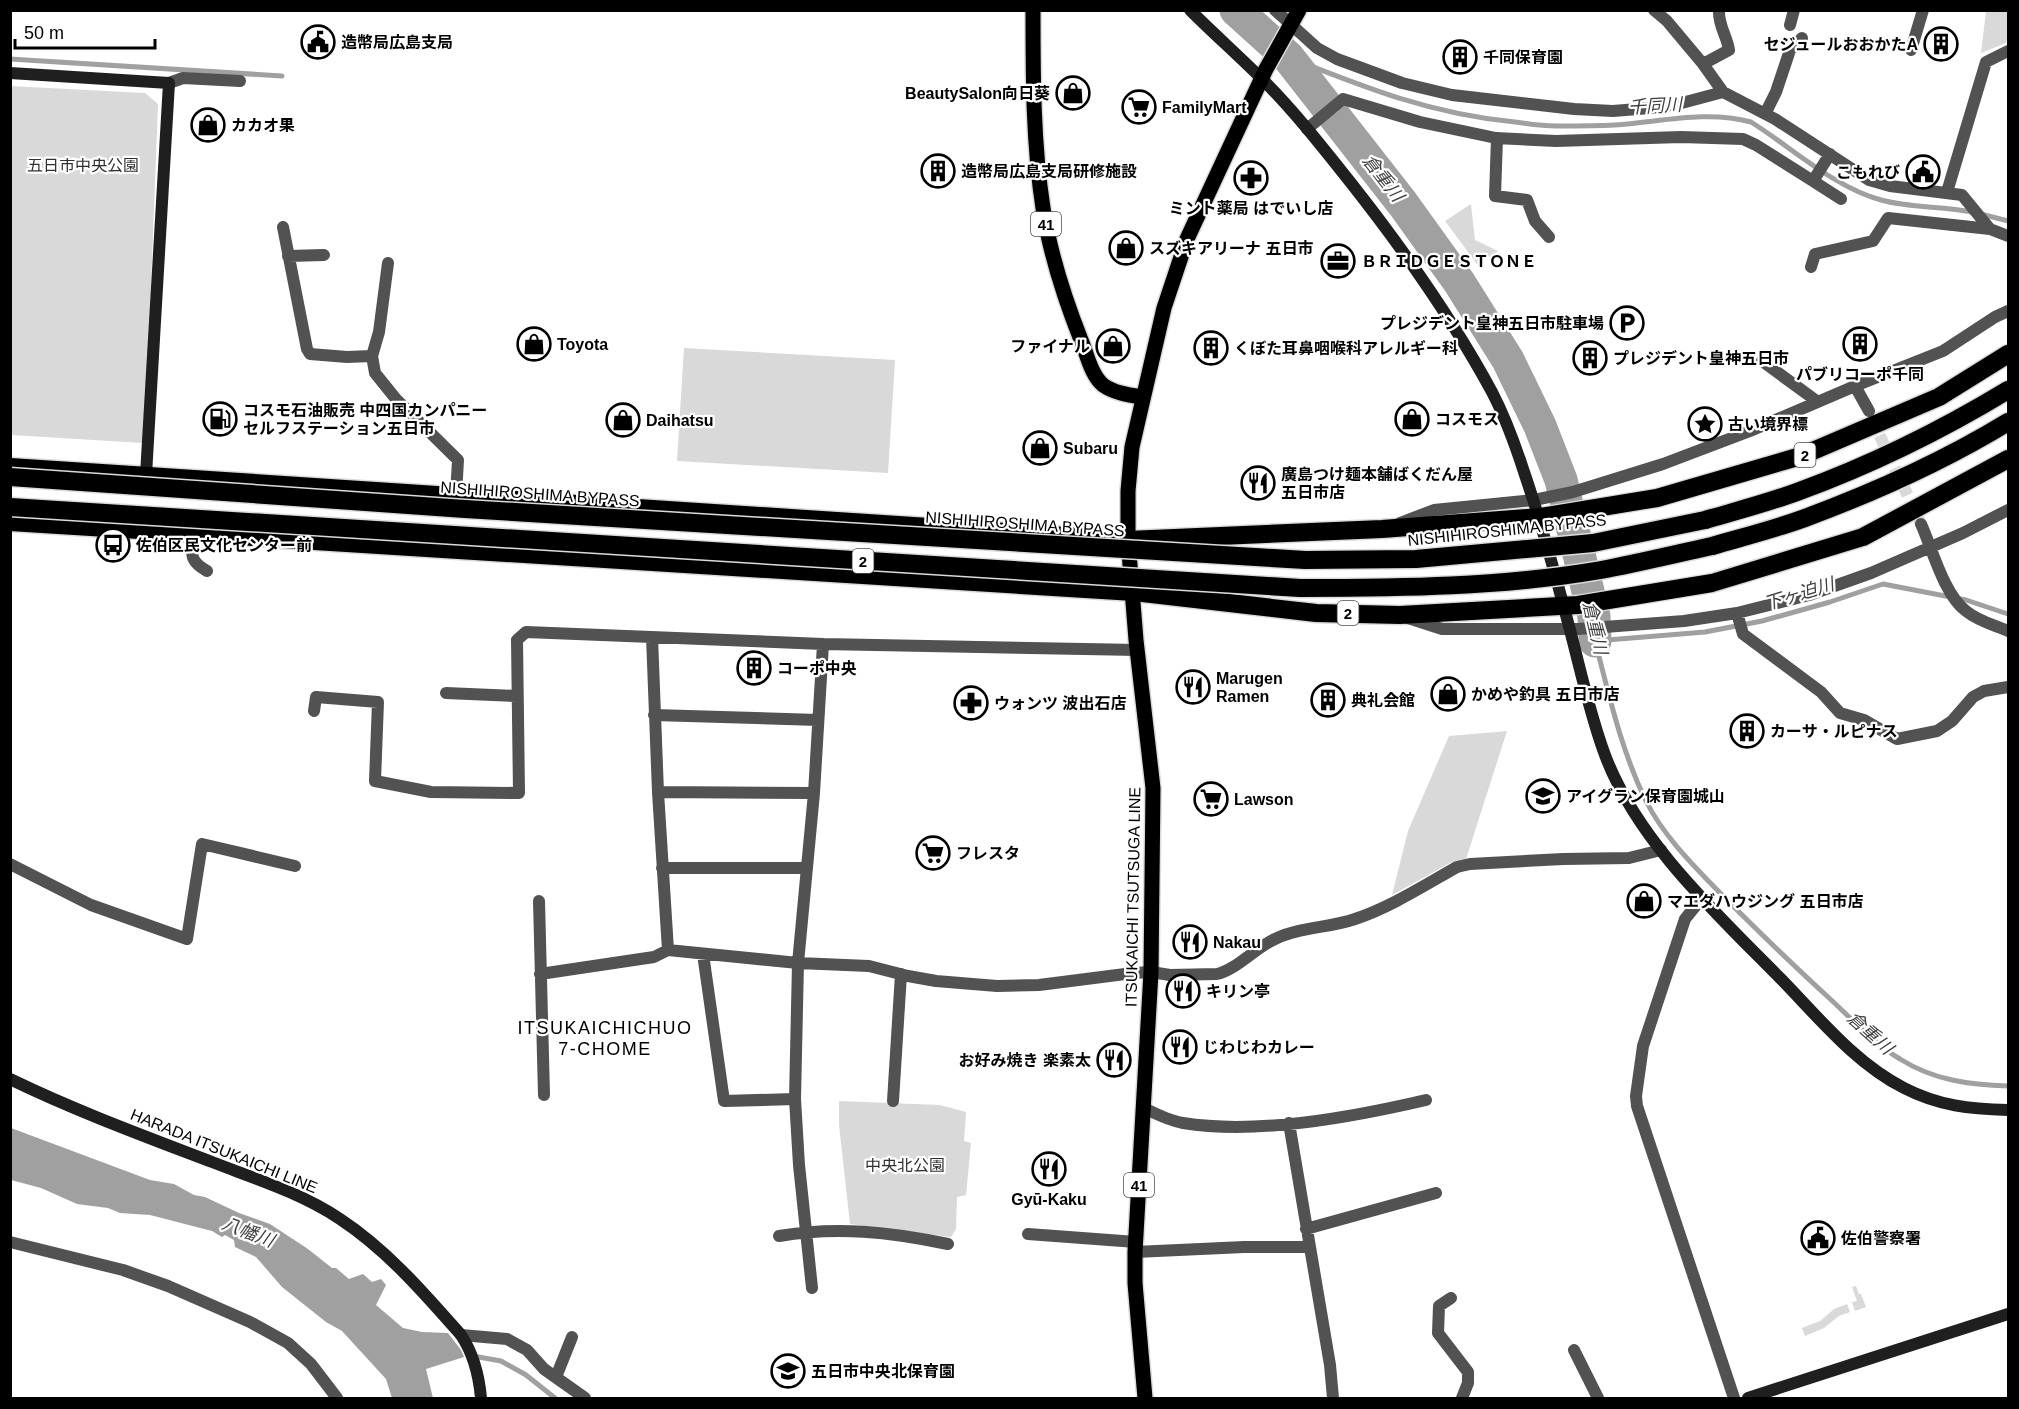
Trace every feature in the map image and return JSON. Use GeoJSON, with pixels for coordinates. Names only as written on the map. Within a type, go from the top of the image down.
{"type":"FeatureCollection","features":[{"type":"Feature","properties":{"kind":"highway","name":"2"},"geometry":{"type":"LineString","coordinates":[[1540,518],[1657,498],[1801,456],[1939,397],[2008,354]]}},
{"type":"Feature","properties":{"kind":"highway","name":"NISHIHIROSHIMA BYPASS"},"geometry":{"type":"LineString","coordinates":[[10,477],[453,508],[1305,560],[1416,560],[1593,543],[1705,520],[1796,493],[1876,460],[1964,417],[2008,390]]}},
{"type":"Feature","properties":{"kind":"highway","name":"2"},"geometry":{"type":"LineString","coordinates":[[10,507],[1300,588],[1416,588],[1520,580],[1600,570],[1713,546],[1803,519],[1889,484],[1974,442],[2008,422]]}},
{"type":"Feature","properties":{"kind":"highway","name":"2"},"geometry":{"type":"LineString","coordinates":[[10,522],[1134,592],[1316,613],[1400,615],[1571,606],[1712,583],[1863,537],[2008,459]]}},
{"type":"Feature","properties":{"kind":"highway","name":"NISHIHIROSHIMA BYPASS"},"geometry":{"type":"LineString","coordinates":[[10,467],[1128,540],[1382,529],[1540,518]]}},
{"type":"Feature","properties":{"kind":"main road","name":"41"},"geometry":{"type":"LineString","coordinates":[[1033,10],[1039,179],[1056,268],[1067,305],[1094,373],[1105,386],[1128,395],[1142,397]]}},
{"type":"Feature","properties":{"kind":"main road","name":"ITSUKAICHI TSUTSUGA LINE"},"geometry":{"type":"LineString","coordinates":[[1145,1398],[1135,1283],[1135,1247],[1151,972],[1153,788],[1128,540],[1128,491],[1132,447],[1164,308],[1187,239],[1292,22]]}},
{"type":"Feature","properties":{"kind":"street"},"geometry":{"type":"LineString","coordinates":[[1190,10],[1265,75],[1311,126],[1381,221],[1458,333],[1493,394],[1536,499],[1540,518],[1571,606],[1584,689],[1605,756],[1621,791],[1638,820],[1702,898],[1839,1039],[1867,1064],[1902,1087],[1935,1102],[1972,1109],[2008,1110]]}},
{"type":"Feature","properties":{"kind":"street"},"geometry":{"type":"LineString","coordinates":[[1275,10],[1292,22],[1317,48],[1338,59],[1402,82],[1452,95],[1554,107],[1613,111],[1668,105],[1723,92]]}},
{"type":"Feature","properties":{"kind":"street"},"geometry":{"type":"LineString","coordinates":[[1654,10],[1703,64],[1723,92],[1765,114],[1828,158],[1869,180],[1890,186],[1962,195],[1988,226],[2008,237]]}},
{"type":"Feature","properties":{"kind":"street"},"geometry":{"type":"LineString","coordinates":[[1703,64],[1729,50],[1719,19],[1719,10]]}},
{"type":"Feature","properties":{"kind":"street"},"geometry":{"type":"LineString","coordinates":[[1790,25],[1794,10]]}},
{"type":"Feature","properties":{"kind":"street"},"geometry":{"type":"LineString","coordinates":[[1911,50],[1923,10]]}},
{"type":"Feature","properties":{"kind":"street"},"geometry":{"type":"LineString","coordinates":[[1765,114],[1776,92],[1790,50],[1802,38]]}},
{"type":"Feature","properties":{"kind":"street"},"geometry":{"type":"LineString","coordinates":[[1947,192],[1986,62],[2008,51]]}},
{"type":"Feature","properties":{"kind":"street"},"geometry":{"type":"LineString","coordinates":[[10,72],[169,83],[183,78],[240,81]]}},
{"type":"Feature","properties":{"kind":"street"},"geometry":{"type":"LineString","coordinates":[[146,476],[169,83]]}},
{"type":"Feature","properties":{"kind":"street"},"geometry":{"type":"LineString","coordinates":[[1311,126],[1343,99],[1420,122],[1497,138],[1556,141],[1681,137],[1743,139],[1814,179],[1842,198]]}},
{"type":"Feature","properties":{"kind":"street"},"geometry":{"type":"LineString","coordinates":[[1497,138],[1495,196],[1527,200],[1535,221],[1549,237]]}},
{"type":"Feature","properties":{"kind":"street"},"geometry":{"type":"LineString","coordinates":[[1814,179],[1828,158]]}},
{"type":"Feature","properties":{"kind":"street"},"geometry":{"type":"LineString","coordinates":[[1811,267],[1815,254],[1873,241],[1888,218],[1988,226]]}},
{"type":"Feature","properties":{"kind":"street"},"geometry":{"type":"LineString","coordinates":[[283,227],[307,349],[310,354],[347,357],[372,356]]}},
{"type":"Feature","properties":{"kind":"street"},"geometry":{"type":"LineString","coordinates":[[288,256],[324,255]]}},
{"type":"Feature","properties":{"kind":"street"},"geometry":{"type":"LineString","coordinates":[[388,263],[379,332],[372,356],[375,373],[396,399],[458,460],[456,495]]}},
{"type":"Feature","properties":{"kind":"street"},"geometry":{"type":"LineString","coordinates":[[1382,529],[1434,510],[1536,499],[1573,492],[1663,464],[1750,431],[1943,351],[2008,310]]}},
{"type":"Feature","properties":{"kind":"street"},"geometry":{"type":"LineString","coordinates":[[1762,361],[1818,402]]}},
{"type":"Feature","properties":{"kind":"street"},"geometry":{"type":"LineString","coordinates":[[1855,386],[1869,411]]}},
{"type":"Feature","properties":{"kind":"street"},"geometry":{"type":"LineString","coordinates":[[1400,615],[1442,629],[1574,629],[1619,627],[1738,614],[1809,595],[1871,573],[1931,548],[2008,510]]}},
{"type":"Feature","properties":{"kind":"street"},"geometry":{"type":"LineString","coordinates":[[1921,524],[1941,574],[1964,610],[1977,619],[2008,631]]}},
{"type":"Feature","properties":{"kind":"street"},"geometry":{"type":"LineString","coordinates":[[193,534],[192,557],[196,565],[207,571]]}},
{"type":"Feature","properties":{"kind":"street"},"geometry":{"type":"LineString","coordinates":[[1738,614],[1743,634],[1821,692],[1840,713],[1864,720],[1898,739],[1937,731],[1952,721],[1973,697],[1984,691],[2008,687]]}},
{"type":"Feature","properties":{"kind":"street"},"geometry":{"type":"LineString","coordinates":[[314,711],[316,697],[378,702],[375,781],[431,792],[519,793],[517,640],[526,632],[823,644],[1138,650]]}},
{"type":"Feature","properties":{"kind":"street"},"geometry":{"type":"LineString","coordinates":[[652,637],[654,715],[668,950]]}},
{"type":"Feature","properties":{"kind":"street"},"geometry":{"type":"LineString","coordinates":[[812,1288],[795,1099],[798,963],[814,793],[823,644]]}},
{"type":"Feature","properties":{"kind":"street"},"geometry":{"type":"LineString","coordinates":[[446,693],[517,696]]}},
{"type":"Feature","properties":{"kind":"street"},"geometry":{"type":"LineString","coordinates":[[654,715],[818,720]]}},
{"type":"Feature","properties":{"kind":"street"},"geometry":{"type":"LineString","coordinates":[[658,792],[814,793]]}},
{"type":"Feature","properties":{"kind":"street"},"geometry":{"type":"LineString","coordinates":[[10,864],[91,905],[187,939],[202,844],[295,866]]}},
{"type":"Feature","properties":{"kind":"street"},"geometry":{"type":"LineString","coordinates":[[540,974],[654,957],[668,950],[798,963],[869,966],[936,981],[1017,986],[1151,972],[1182,975],[1224,972],[1276,938],[1357,919],[1457,867],[1470,864],[1629,858],[1661,850]]}},
{"type":"Feature","properties":{"kind":"street"},"geometry":{"type":"LineString","coordinates":[[662,868],[806,868]]}},
{"type":"Feature","properties":{"kind":"street"},"geometry":{"type":"LineString","coordinates":[[1702,898],[1685,919],[1643,1046],[1636,1096],[1637,1106],[1734,1398]]}},
{"type":"Feature","properties":{"kind":"street"},"geometry":{"type":"LineString","coordinates":[[539,901],[544,1095]]}},
{"type":"Feature","properties":{"kind":"street"},"geometry":{"type":"LineString","coordinates":[[703,954],[724,1101],[795,1099]]}},
{"type":"Feature","properties":{"kind":"street"},"geometry":{"type":"LineString","coordinates":[[893,1101],[900,974]]}},
{"type":"Feature","properties":{"kind":"street","name":"HARADA ITSUKAICHI LINE"},"geometry":{"type":"LineString","coordinates":[[10,1079],[103,1120],[298,1195],[339,1218],[367,1238],[402,1270],[464,1339],[477,1371],[480,1398]]}},
{"type":"Feature","properties":{"kind":"street"},"geometry":{"type":"LineString","coordinates":[[1144,1108],[1180,1123],[1234,1128],[1373,1112],[1426,1100]]}},
{"type":"Feature","properties":{"kind":"street"},"geometry":{"type":"LineString","coordinates":[[1289,1123],[1330,1365],[1333,1398]]}},
{"type":"Feature","properties":{"kind":"street"},"geometry":{"type":"LineString","coordinates":[[1306,1229],[1436,1193]]}},
{"type":"Feature","properties":{"kind":"street"},"geometry":{"type":"LineString","coordinates":[[778,1236],[842,1230],[907,1236],[948,1244]]}},
{"type":"Feature","properties":{"kind":"street"},"geometry":{"type":"LineString","coordinates":[[1028,1234],[1135,1247],[1309,1246]]}},
{"type":"Feature","properties":{"kind":"street"},"geometry":{"type":"LineString","coordinates":[[10,1242],[123,1270],[179,1290],[250,1322],[288,1343],[311,1364],[337,1398]]}},
{"type":"Feature","properties":{"kind":"street"},"geometry":{"type":"LineString","coordinates":[[1451,1298],[1439,1306],[1438,1333],[1468,1372],[1468,1383],[1462,1398]]}},
{"type":"Feature","properties":{"kind":"street"},"geometry":{"type":"LineString","coordinates":[[1748,1398],[2008,1314]]}},
{"type":"Feature","properties":{"kind":"street"},"geometry":{"type":"LineString","coordinates":[[556,1377],[572,1337]]}},
{"type":"Feature","properties":{"kind":"street"},"geometry":{"type":"LineString","coordinates":[[464,1339],[507,1339],[527,1350],[544,1369],[585,1398]]}},
{"type":"Feature","properties":{"kind":"street"},"geometry":{"type":"LineString","coordinates":[[1574,1350],[1599,1398]]}},
{"type":"Feature","properties":{"kind":"green space"},"geometry":{"type":"Polygon","coordinates":[[[1986,11],[2008,11],[2008,36],[2006,43],[1981,53],[1986,11]]]}},
{"type":"Feature","properties":{"kind":"green space","name":"五日市中央公園"},"geometry":{"type":"Polygon","coordinates":[[[10,86],[145,93],[158,104],[152,303],[143,443],[11,435],[10,86]]]}},
{"type":"Feature","properties":{"kind":"green space"},"geometry":{"type":"Polygon","coordinates":[[[1471,204],[1475,240],[1498,251],[1477,264],[1445,221],[1471,204]]]}},
{"type":"Feature","properties":{"kind":"green space"},"geometry":{"type":"Polygon","coordinates":[[[684,348],[895,360],[888,473],[677,461],[684,348]]]}},
{"type":"Feature","properties":{"kind":"green space"},"geometry":{"type":"Polygon","coordinates":[[[1507,731],[1466,859],[1450,863],[1392,895],[1408,831],[1449,736],[1507,731]]]}},
{"type":"Feature","properties":{"kind":"green space","name":"中央北公園"},"geometry":{"type":"Polygon","coordinates":[[[839,1101],[940,1105],[966,1112],[964,1141],[971,1143],[966,1195],[957,1197],[956,1229],[951,1237],[850,1224],[839,1125],[839,1101]]]}},
{"type":"Feature","properties":{"kind":"green space"},"geometry":{"type":"Polygon","coordinates":[[[1856,1286],[1866,1307],[1855,1311],[1852,1302],[1857,1301],[1852,1287],[1856,1286]]]}},
{"type":"Feature","properties":{"kind":"green space"},"geometry":{"type":"Polygon","coordinates":[[[1847,1304],[1850,1312],[1839,1316],[1824,1328],[1805,1336],[1802,1328],[1820,1321],[1834,1309],[1847,1304]]]}},
{"type":"Feature","properties":{"kind":"water","name":"八幡川"},"geometry":{"type":"Polygon","coordinates":[[[11,1128],[150,1180],[174,1184],[194,1195],[205,1197],[270,1224],[349,1279],[363,1274],[372,1282],[381,1279],[386,1285],[376,1305],[403,1328],[422,1332],[448,1333],[464,1357],[426,1369],[433,1398],[392,1398],[386,1379],[342,1331],[326,1322],[282,1287],[256,1257],[235,1247],[234,1240],[212,1231],[150,1215],[120,1213],[108,1208],[77,1204],[41,1188],[11,1180],[11,1128]]]}},
{"type":"Feature","properties":{"kind":"waterway","name":"倉重川"},"geometry":{"type":"LineString","coordinates":[[1236,10],[1288,57],[1403,204],[1459,282],[1508,360],[1540,426],[1561,480],[1594,616],[1595,641]]}},
{"type":"Feature","properties":{"kind":"waterway","name":"千同川"},"geometry":{"type":"LineString","coordinates":[[1288,57],[1399,98],[1484,118],[1556,126],[1615,125],[1700,117],[1751,122],[1830,177],[1864,194],[1892,203],[1972,212]]}},
{"type":"Feature","properties":{"kind":"waterway"},"geometry":{"type":"LineString","coordinates":[[10,59],[282,76]]}},
{"type":"Feature","properties":{"kind":"waterway","name":"千同川"},"geometry":{"type":"LineString","coordinates":[[1981,214],[2008,221]]}},
{"type":"Feature","properties":{"kind":"waterway","name":"倉重川"},"geometry":{"type":"LineString","coordinates":[[2008,614],[1966,600],[1883,584],[1762,621],[1705,632],[1595,641],[1616,722],[1637,782],[1653,814],[1691,863],[1788,960],[1862,1030],[1890,1053],[1939,1077],[1966,1083],[2008,1086]]}},
{"type":"Feature","properties":{"kind":"waterway"},"geometry":{"type":"LineString","coordinates":[[473,1356],[501,1361],[526,1375],[555,1398]]}},
{"type":"Feature","properties":{"kind":"tunnel"},"geometry":{"type":"LineString","coordinates":[[1872,419],[1921,524]]}},
{"type":"Feature","properties":{"kind":"place","name":"造幣局広島支局"},"geometry":{"type":"Point","coordinates":[318,42]}},
{"type":"Feature","properties":{"kind":"place","name":"セジュールおおかたA"},"geometry":{"type":"Point","coordinates":[1941,44]}},
{"type":"Feature","properties":{"kind":"place","name":"千同保育園"},"geometry":{"type":"Point","coordinates":[1460,57]}},
{"type":"Feature","properties":{"kind":"place","name":"BeautySalon向日葵"},"geometry":{"type":"Point","coordinates":[1073,93]}},
{"type":"Feature","properties":{"kind":"place","name":"FamilyMart"},"geometry":{"type":"Point","coordinates":[1139,107]}},
{"type":"Feature","properties":{"kind":"place","name":"カカオ果"},"geometry":{"type":"Point","coordinates":[208,125]}},
{"type":"Feature","properties":{"kind":"place","name":"造幣局広島支局研修施設"},"geometry":{"type":"Point","coordinates":[938,171]}},
{"type":"Feature","properties":{"kind":"place","name":"こもれび"},"geometry":{"type":"Point","coordinates":[1923,172]}},
{"type":"Feature","properties":{"kind":"place","name":"ミント薬局 はでいし店"},"geometry":{"type":"Point","coordinates":[1251,178]}},
{"type":"Feature","properties":{"kind":"place","name":"スズキアリーナ 五日市"},"geometry":{"type":"Point","coordinates":[1126,248]}},
{"type":"Feature","properties":{"kind":"place","name":"ＢＲＩＤＧＥＳＴＯＮＥ"},"geometry":{"type":"Point","coordinates":[1338,261]}},
{"type":"Feature","properties":{"kind":"place","name":"プレジデント皇神五日市駐車場"},"geometry":{"type":"Point","coordinates":[1627,323]}},
{"type":"Feature","properties":{"kind":"place","name":"Toyota"},"geometry":{"type":"Point","coordinates":[534,344]}},
{"type":"Feature","properties":{"kind":"place","name":"パブリコーポ千同"},"geometry":{"type":"Point","coordinates":[1860,344]}},
{"type":"Feature","properties":{"kind":"place","name":"ファイナル"},"geometry":{"type":"Point","coordinates":[1113,346]}},
{"type":"Feature","properties":{"kind":"place","name":"くぼた耳鼻咽喉科アレルギー科"},"geometry":{"type":"Point","coordinates":[1211,348]}},
{"type":"Feature","properties":{"kind":"place","name":"プレジデント皇神五日市"},"geometry":{"type":"Point","coordinates":[1590,358]}},
{"type":"Feature","properties":{"kind":"place","name":"コスモ石油販売 中四国カンパニー セルフステーション五日市"},"geometry":{"type":"Point","coordinates":[220,419]}},
{"type":"Feature","properties":{"kind":"place","name":"コスモス"},"geometry":{"type":"Point","coordinates":[1412,419]}},
{"type":"Feature","properties":{"kind":"place","name":"Daihatsu"},"geometry":{"type":"Point","coordinates":[623,420]}},
{"type":"Feature","properties":{"kind":"place","name":"古い境界標"},"geometry":{"type":"Point","coordinates":[1705,424]}},
{"type":"Feature","properties":{"kind":"place","name":"Subaru"},"geometry":{"type":"Point","coordinates":[1040,448]}},
{"type":"Feature","properties":{"kind":"place","name":"廣島つけ麺本舗ばくだん屋 五日市店"},"geometry":{"type":"Point","coordinates":[1258,483]}},
{"type":"Feature","properties":{"kind":"place","name":"佐伯区民文化センター前"},"geometry":{"type":"Point","coordinates":[113,545]}},
{"type":"Feature","properties":{"kind":"place","name":"コーポ中央"},"geometry":{"type":"Point","coordinates":[754,668]}},
{"type":"Feature","properties":{"kind":"place","name":"Marugen Ramen"},"geometry":{"type":"Point","coordinates":[1193,687]}},
{"type":"Feature","properties":{"kind":"place","name":"かめや釣具 五日市店"},"geometry":{"type":"Point","coordinates":[1448,694]}},
{"type":"Feature","properties":{"kind":"place","name":"典礼会館"},"geometry":{"type":"Point","coordinates":[1328,700]}},
{"type":"Feature","properties":{"kind":"place","name":"ウォンツ 波出石店"},"geometry":{"type":"Point","coordinates":[971,703]}},
{"type":"Feature","properties":{"kind":"place","name":"カーサ・ルピナス"},"geometry":{"type":"Point","coordinates":[1747,731]}},
{"type":"Feature","properties":{"kind":"place","name":"アイグラン保育園城山"},"geometry":{"type":"Point","coordinates":[1543,796]}},
{"type":"Feature","properties":{"kind":"place","name":"Lawson"},"geometry":{"type":"Point","coordinates":[1211,799]}},
{"type":"Feature","properties":{"kind":"place","name":"フレスタ"},"geometry":{"type":"Point","coordinates":[933,853]}},
{"type":"Feature","properties":{"kind":"place","name":"マエダハウジング 五日市店"},"geometry":{"type":"Point","coordinates":[1644,901]}},
{"type":"Feature","properties":{"kind":"place","name":"Nakau"},"geometry":{"type":"Point","coordinates":[1190,942]}},
{"type":"Feature","properties":{"kind":"place","name":"キリン亭"},"geometry":{"type":"Point","coordinates":[1183,991]}},
{"type":"Feature","properties":{"kind":"place","name":"じわじわカレー"},"geometry":{"type":"Point","coordinates":[1180,1047]}},
{"type":"Feature","properties":{"kind":"place","name":"お好み焼き 楽素太"},"geometry":{"type":"Point","coordinates":[1114,1060]}},
{"type":"Feature","properties":{"kind":"place","name":"Gyū-Kaku"},"geometry":{"type":"Point","coordinates":[1049,1169]}},
{"type":"Feature","properties":{"kind":"place","name":"佐伯警察署"},"geometry":{"type":"Point","coordinates":[1818,1238]}},
{"type":"Feature","properties":{"kind":"place","name":"五日市中央北保育園"},"geometry":{"type":"Point","coordinates":[788,1371]}},
{"type":"Feature","properties":{"kind":"district","name":"ITSUKAICHICHUO 7-CHOME"},"geometry":{"type":"Point","coordinates":[605,1038]}},
{"type":"Feature","properties":{"kind":"water label","name":"下ヶ迫川"},"geometry":{"type":"Point","coordinates":[1799,594]}}]}
